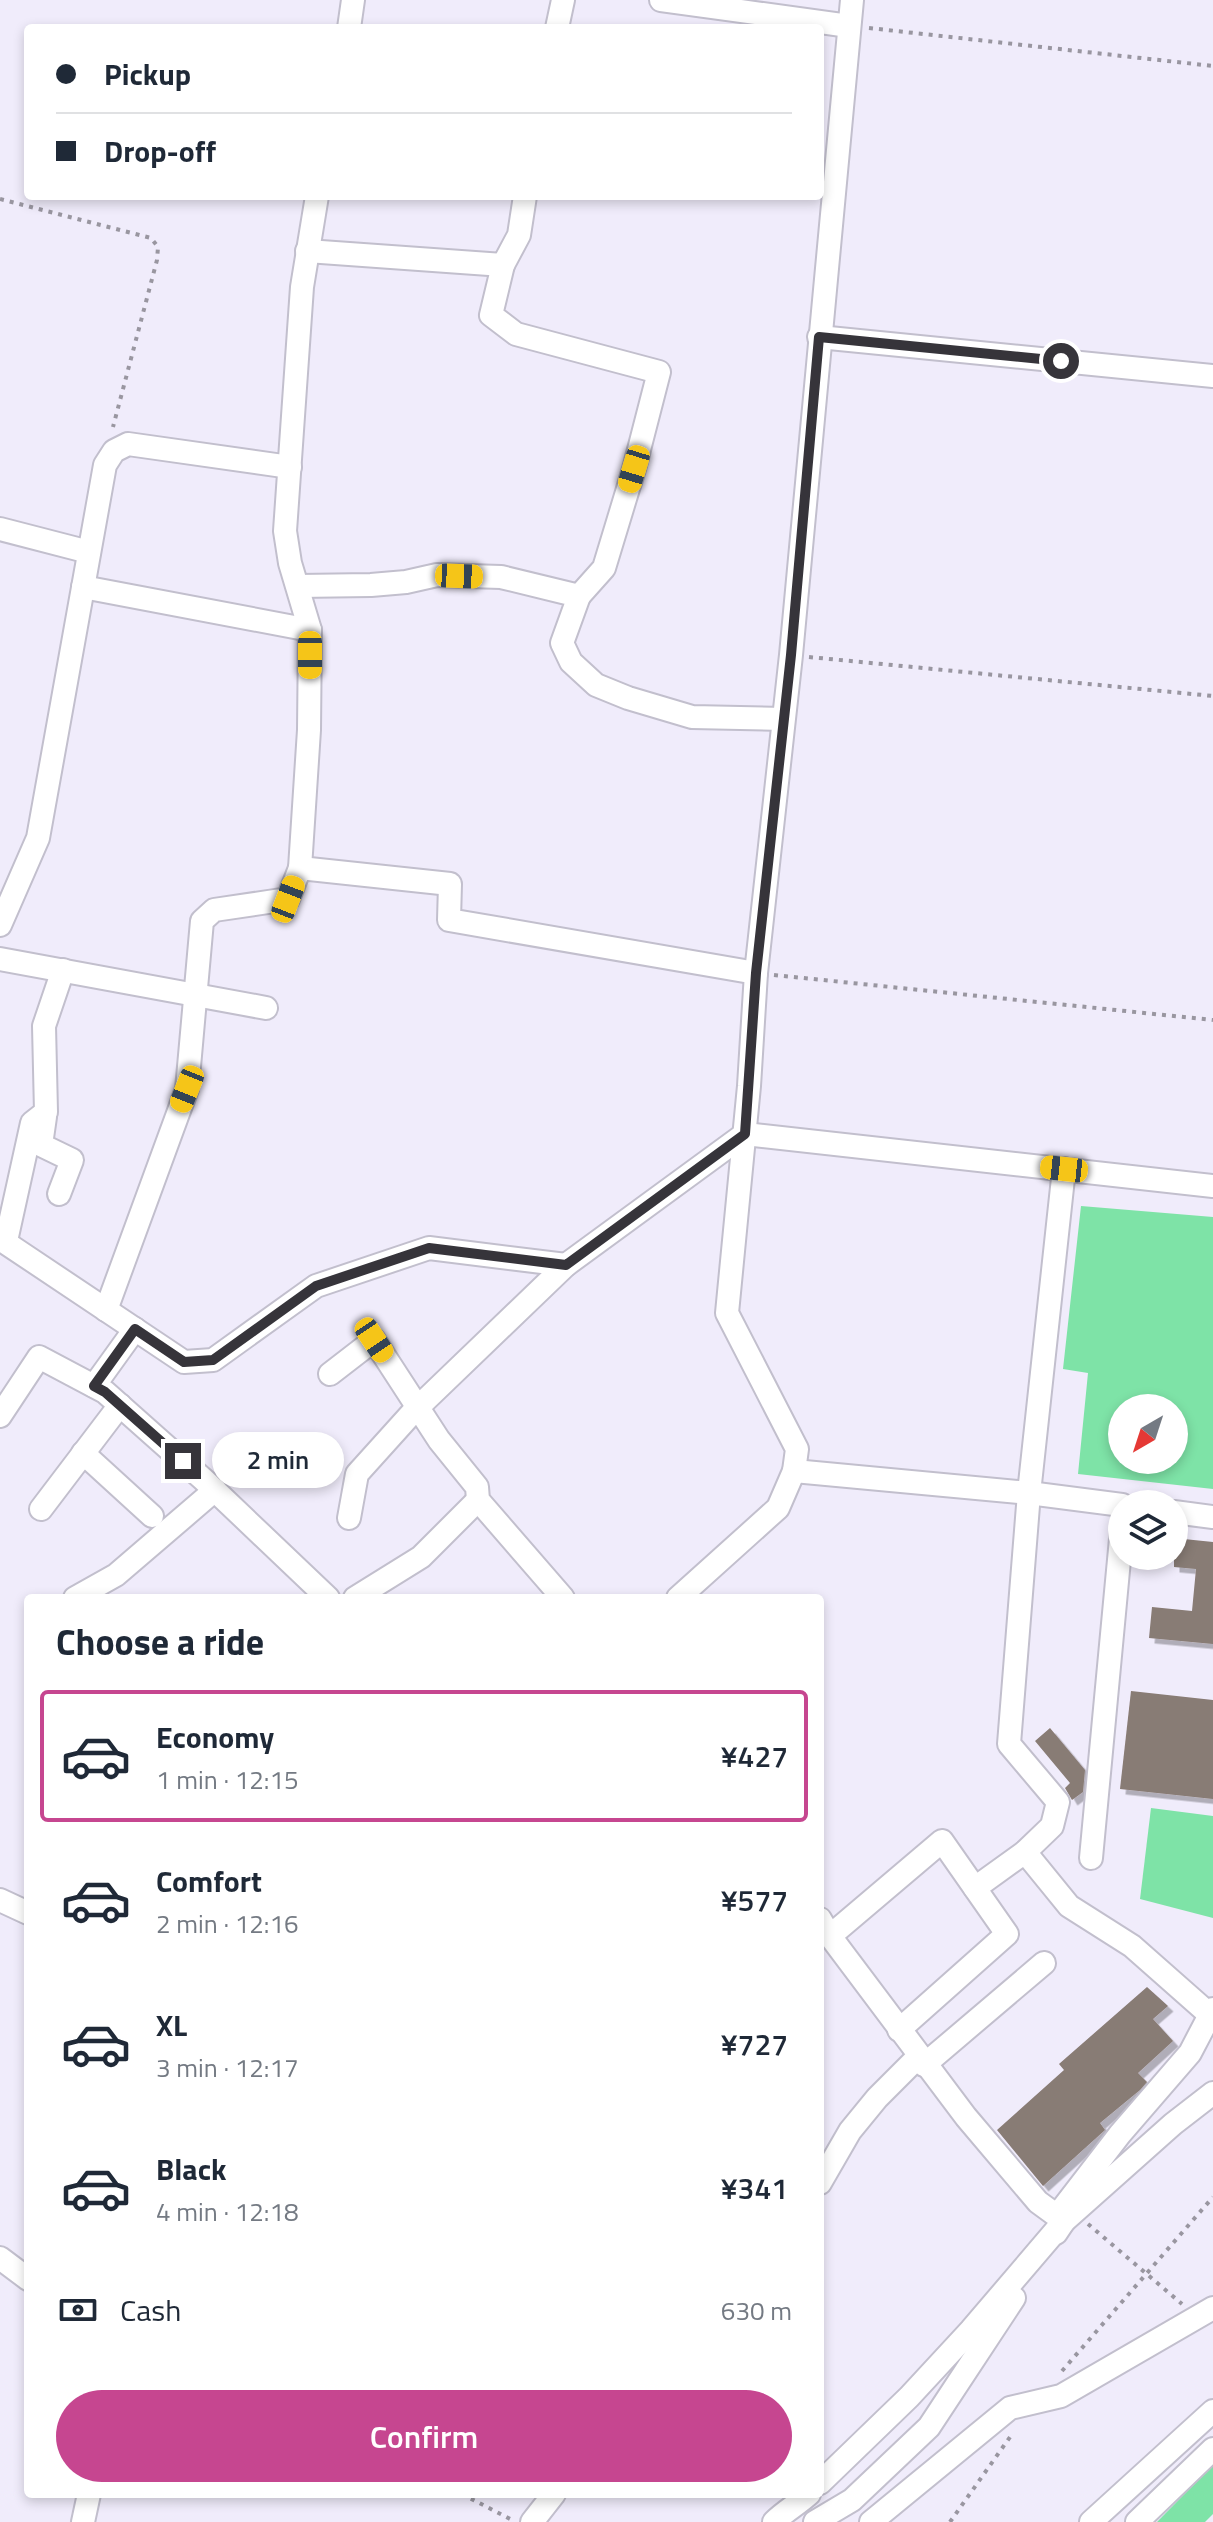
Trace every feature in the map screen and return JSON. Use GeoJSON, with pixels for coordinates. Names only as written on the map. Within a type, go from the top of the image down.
{"type":"FeatureCollection","features":[{"type":"Feature","properties":{"kind":"street"},"geometry":{"type":"LineString","coordinates":[[350,24],[353,0]]}},
{"type":"Feature","properties":{"kind":"street"},"geometry":{"type":"LineString","coordinates":[[558,24],[563,0]]}},
{"type":"Feature","properties":{"kind":"street"},"geometry":{"type":"LineString","coordinates":[[661,0],[849,26]]}},
{"type":"Feature","properties":{"kind":"street"},"geometry":{"type":"LineString","coordinates":[[688,1594],[778,1508],[794,1471],[797,1449],[727,1313],[745,1134],[756,973],[791,655],[852,0]]}},
{"type":"Feature","properties":{"kind":"street"},"geometry":{"type":"LineString","coordinates":[[106,1310],[187,1089],[202,921],[214,910],[288,899],[300,868],[309,730],[310,630],[290,563],[285,531],[302,287],[316,200]]}},
{"type":"Feature","properties":{"kind":"street"},"geometry":{"type":"LineString","coordinates":[[524,200],[519,235],[503,265],[491,315],[516,334],[659,372],[604,568],[579,596],[562,643],[571,662],[596,685],[692,717],[783,719]]}},
{"type":"Feature","properties":{"kind":"street"},"geometry":{"type":"LineString","coordinates":[[307,251],[503,265]]}},
{"type":"Feature","properties":{"kind":"street"},"geometry":{"type":"LineString","coordinates":[[819,337],[1213,376]]}},
{"type":"Feature","properties":{"kind":"street"},"geometry":{"type":"LineString","coordinates":[[0,925],[38,838],[105,465],[114,451],[128,444],[290,467]]}},
{"type":"Feature","properties":{"kind":"street"},"geometry":{"type":"LineString","coordinates":[[0,529],[89,552]]}},
{"type":"Feature","properties":{"kind":"street"},"geometry":{"type":"LineString","coordinates":[[298,586],[395,583],[437,575],[501,577],[579,596]]}},
{"type":"Feature","properties":{"kind":"street"},"geometry":{"type":"LineString","coordinates":[[83,587],[310,630]]}},
{"type":"Feature","properties":{"kind":"street"},"geometry":{"type":"LineString","coordinates":[[300,868],[450,884],[449,920],[756,973]]}},
{"type":"Feature","properties":{"kind":"street"},"geometry":{"type":"LineString","coordinates":[[0,959],[266,1008]]}},
{"type":"Feature","properties":{"kind":"street"},"geometry":{"type":"LineString","coordinates":[[59,1194],[72,1160],[41,1145],[46,1112],[44,1026],[63,970]]}},
{"type":"Feature","properties":{"kind":"street"},"geometry":{"type":"LineString","coordinates":[[46,1112],[32,1123],[3,1240],[184,1362],[213,1360],[316,1286],[429,1248],[566,1265]]}},
{"type":"Feature","properties":{"kind":"street"},"geometry":{"type":"LineString","coordinates":[[349,1518],[357,1474],[420,1407],[566,1265],[745,1134],[1213,1186]]}},
{"type":"Feature","properties":{"kind":"street"},"geometry":{"type":"LineString","coordinates":[[975,1888],[1025,1852],[1052,1826],[1058,1802],[1009,1744],[1029,1493],[1064,1169]]}},
{"type":"Feature","properties":{"kind":"street"},"geometry":{"type":"LineString","coordinates":[[94,1386],[135,1329]]}},
{"type":"Feature","properties":{"kind":"street"},"geometry":{"type":"LineString","coordinates":[[330,1374],[374,1340],[439,1440],[477,1487],[478,1500],[560,1594]]}},
{"type":"Feature","properties":{"kind":"street"},"geometry":{"type":"LineString","coordinates":[[0,1416],[39,1357],[94,1386],[120,1405],[215,1490],[324,1594]]}},
{"type":"Feature","properties":{"kind":"street"},"geometry":{"type":"LineString","coordinates":[[41,1509],[120,1405]]}},
{"type":"Feature","properties":{"kind":"street"},"geometry":{"type":"LineString","coordinates":[[83,1453],[152,1516]]}},
{"type":"Feature","properties":{"kind":"street"},"geometry":{"type":"LineString","coordinates":[[794,1471],[1108,1503]]}},
{"type":"Feature","properties":{"kind":"street"},"geometry":{"type":"LineString","coordinates":[[82,1594],[116,1575],[215,1490]]}},
{"type":"Feature","properties":{"kind":"street"},"geometry":{"type":"LineString","coordinates":[[361,1594],[421,1557],[478,1500]]}},
{"type":"Feature","properties":{"kind":"street"},"geometry":{"type":"LineString","coordinates":[[1188,1514],[1213,1517]]}},
{"type":"Feature","properties":{"kind":"street"},"geometry":{"type":"LineString","coordinates":[[1091,1858],[1118,1570]]}},
{"type":"Feature","properties":{"kind":"street"},"geometry":{"type":"LineString","coordinates":[[899,2030],[1007,1934],[942,1841],[825,1927],[921,2061],[1038,2202],[1065,2216]]}},
{"type":"Feature","properties":{"kind":"street"},"geometry":{"type":"LineString","coordinates":[[821,2521],[852,2500],[929,2427],[1120,2134],[1190,2053],[1211,2012],[1132,1946],[1069,1906],[1025,1852]]}},
{"type":"Feature","properties":{"kind":"street"},"geometry":{"type":"LineString","coordinates":[[0,1900],[24,1911]]}},
{"type":"Feature","properties":{"kind":"street"},"geometry":{"type":"LineString","coordinates":[[824,2176],[850,2131],[877,2098],[1044,1963]]}},
{"type":"Feature","properties":{"kind":"street"},"geometry":{"type":"LineString","coordinates":[[824,2479],[909,2397],[971,2330],[1065,2216],[1213,2093]]}},
{"type":"Feature","properties":{"kind":"street"},"geometry":{"type":"LineString","coordinates":[[0,2258],[24,2276]]}},
{"type":"Feature","properties":{"kind":"street"},"geometry":{"type":"LineString","coordinates":[[871,2522],[1010,2408],[1061,2396],[1206,2312]]}},
{"type":"Feature","properties":{"kind":"street"},"geometry":{"type":"LineString","coordinates":[[1091,2522],[1213,2411]]}},
{"type":"Feature","properties":{"kind":"street"},"geometry":{"type":"LineString","coordinates":[[1137,2522],[1213,2449]]}},
{"type":"Feature","properties":{"kind":"street"},"geometry":{"type":"LineString","coordinates":[[83,2522],[88,2498]]}},
{"type":"Feature","properties":{"kind":"street"},"geometry":{"type":"LineString","coordinates":[[519,2522],[540,2498]]}},
{"type":"Feature","properties":{"kind":"street"},"geometry":{"type":"LineString","coordinates":[[532,2522],[551,2498]]}},
{"type":"Feature","properties":{"kind":"street"},"geometry":{"type":"LineString","coordinates":[[777,2509],[796,2507],[805,2498]]}},
{"type":"Feature","properties":{"kind":"path"},"geometry":{"type":"LineString","coordinates":[[849,26],[1213,66]]}},
{"type":"Feature","properties":{"kind":"path"},"geometry":{"type":"LineString","coordinates":[[0,199],[151,238],[158,247],[105,465]]}},
{"type":"Feature","properties":{"kind":"path"},"geometry":{"type":"LineString","coordinates":[[791,655],[1213,696]]}},
{"type":"Feature","properties":{"kind":"path"},"geometry":{"type":"LineString","coordinates":[[756,973],[1213,1020]]}},
{"type":"Feature","properties":{"kind":"path"},"geometry":{"type":"LineString","coordinates":[[1036,2401],[1213,2197]]}},
{"type":"Feature","properties":{"kind":"path"},"geometry":{"type":"LineString","coordinates":[[1065,2216],[1146,2275],[1206,2312]]}},
{"type":"Feature","properties":{"kind":"path"},"geometry":{"type":"LineString","coordinates":[[950,2522],[1013,2432]]}},
{"type":"Feature","properties":{"kind":"path"},"geometry":{"type":"LineString","coordinates":[[470,2498],[519,2522]]}},
{"type":"Feature","properties":{"kind":"green space"},"geometry":{"type":"Polygon","coordinates":[[[1081,1206],[1213,1217],[1213,1489],[1078,1474],[1088,1373],[1063,1369],[1081,1206]]]}},
{"type":"Feature","properties":{"kind":"green space"},"geometry":{"type":"Polygon","coordinates":[[[1151,1808],[1213,1816],[1213,1918],[1140,1899],[1151,1808]]]}},
{"type":"Feature","properties":{"kind":"green space"},"geometry":{"type":"Polygon","coordinates":[[[1213,2465],[1213,2514],[1205,2522],[1157,2522],[1213,2465]]]}},
{"type":"Feature","properties":{"kind":"building"},"geometry":{"type":"Polygon","coordinates":[[[1188,1539],[1213,1542],[1213,1644],[1149,1638],[1152,1607],[1192,1611],[1196,1569],[1188,1568],[1188,1539]]]}},
{"type":"Feature","properties":{"kind":"building"},"geometry":{"type":"Polygon","coordinates":[[[1131,1691],[1213,1700],[1213,1799],[1120,1789],[1131,1691]]]}},
{"type":"Feature","properties":{"kind":"building"},"geometry":{"type":"Polygon","coordinates":[[[1050,1728],[1085,1770],[1083,1792],[1072,1800],[1065,1788],[1070,1783],[1035,1741],[1050,1728]]]}},
{"type":"Feature","properties":{"kind":"building"},"geometry":{"type":"Polygon","coordinates":[[[1147,1987],[1168,2006],[1153,2019],[1173,2041],[1138,2073],[1147,2082],[1100,2123],[1105,2130],[1043,2186],[997,2130],[1064,2070],[1059,2064],[1147,1987]]]}},
{"type":"Feature","properties":{"kind":"route"},"geometry":{"type":"LineString","coordinates":[[183,1461],[105,1392],[94,1386],[135,1329],[184,1362],[213,1360],[316,1286],[429,1248],[566,1265],[745,1134],[756,973],[791,655],[819,337],[1061,361]]}}]}
